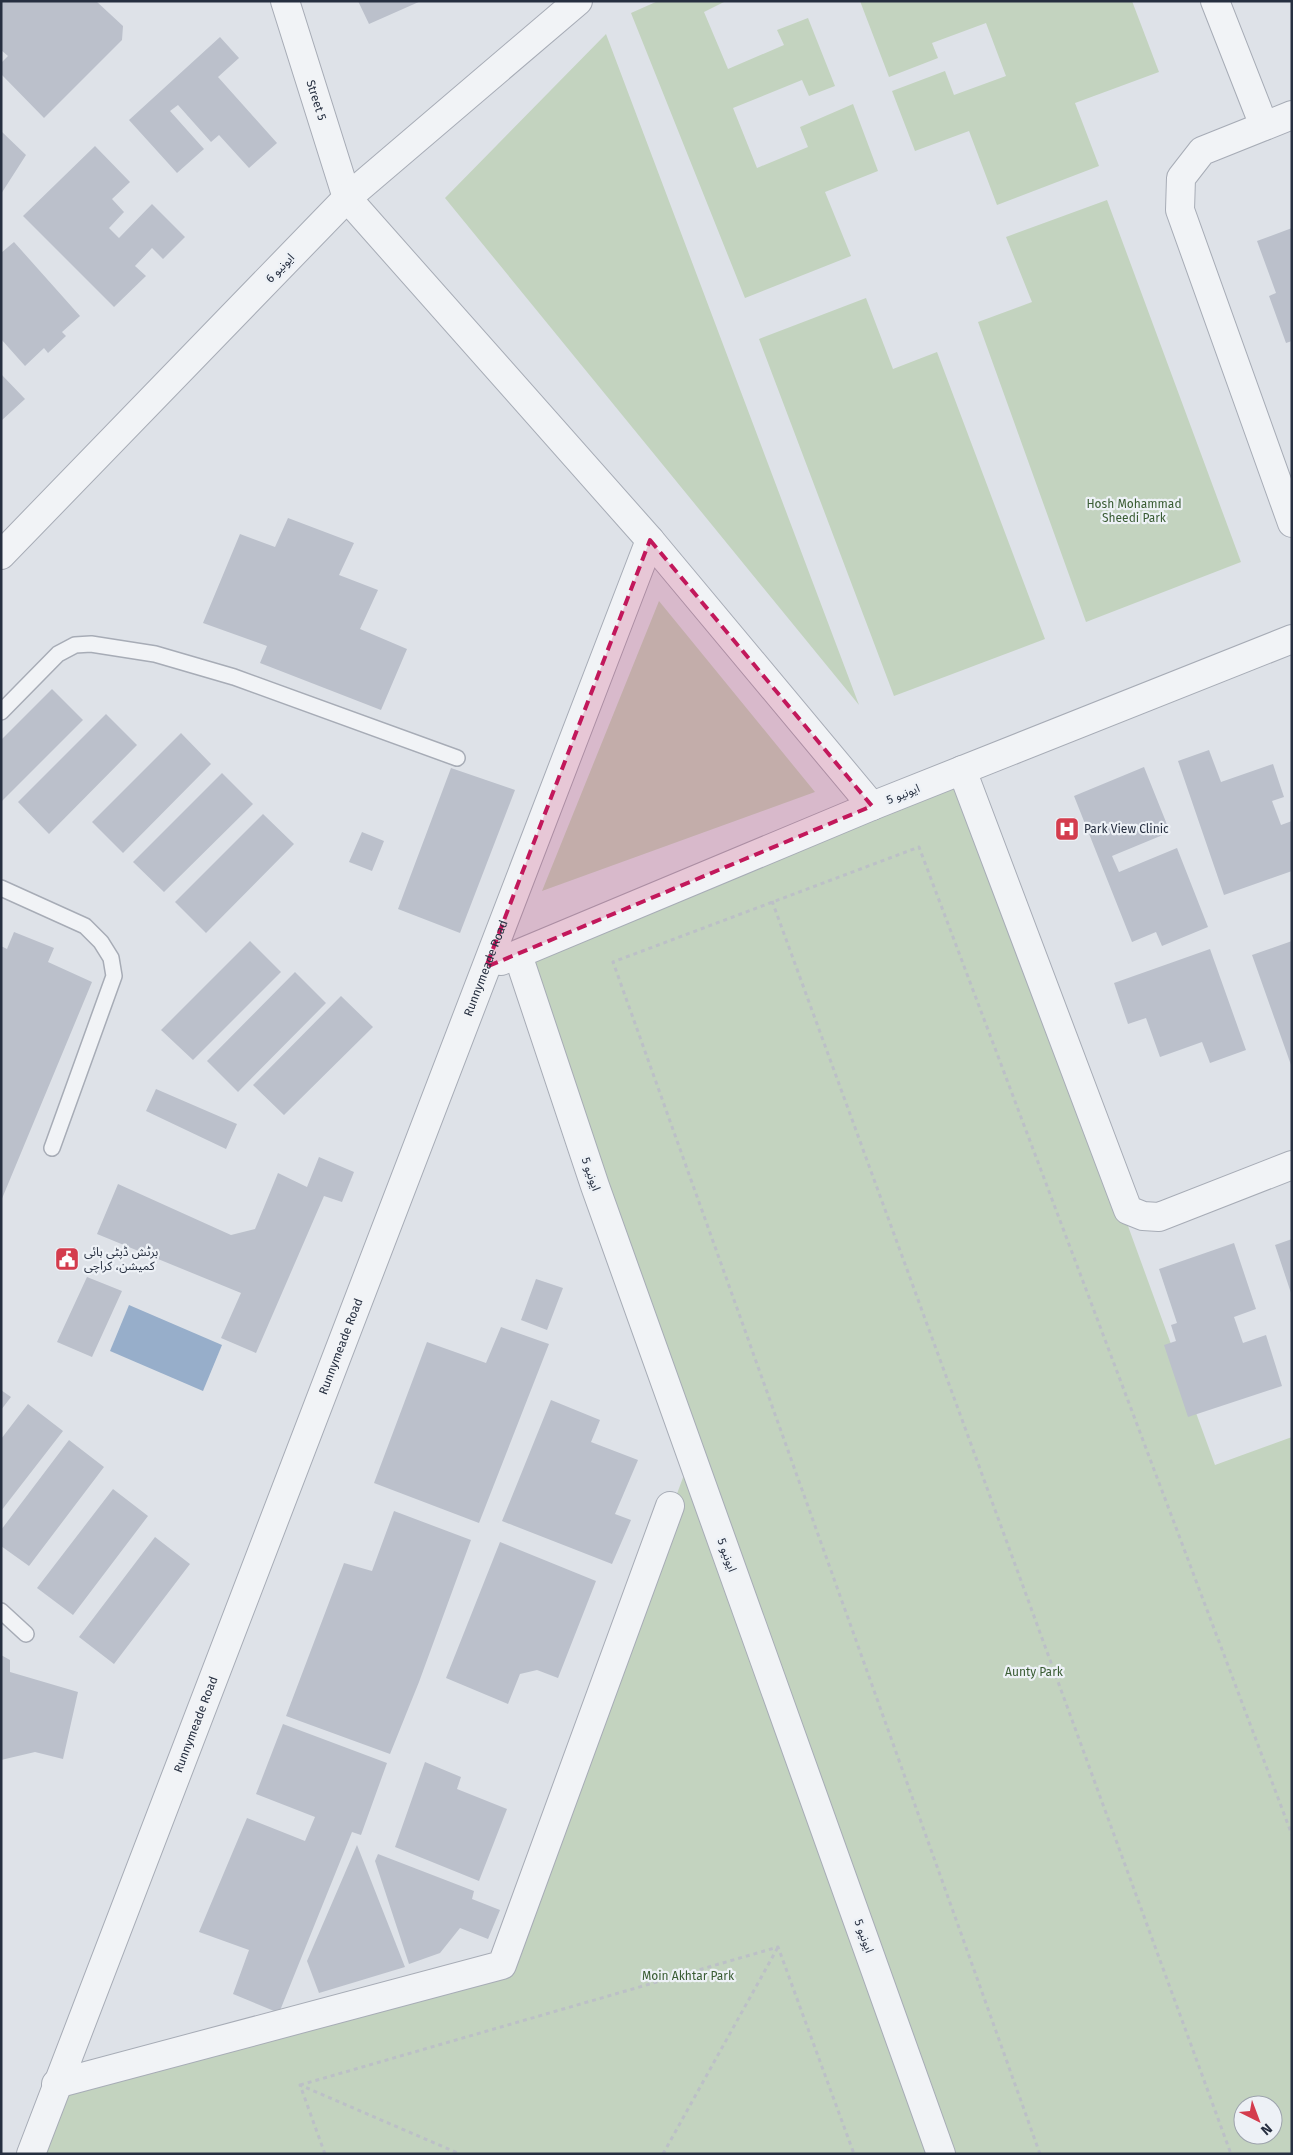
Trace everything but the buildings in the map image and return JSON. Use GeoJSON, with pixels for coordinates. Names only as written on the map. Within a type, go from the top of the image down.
{"type":"FeatureCollection","features":[{"type":"Feature","properties":{"kind":"street","name":"Street 5"},"geometry":{"type":"LineString","coordinates":[[285,1],[347,198]]}},
{"type":"Feature","properties":{"kind":"street","name":"ایونیو 6"},"geometry":{"type":"LineString","coordinates":[[1,555],[347,198],[578,1]]}},
{"type":"Feature","properties":{"kind":"street"},"geometry":{"type":"LineString","coordinates":[[1215,1],[1264,126]]}},
{"type":"Feature","properties":{"kind":"street"},"geometry":{"type":"LineString","coordinates":[[1292,115],[1202,150],[1181,178],[1180,210],[1292,523]]}},
{"type":"Feature","properties":{"kind":"street"},"geometry":{"type":"LineString","coordinates":[[347,198],[650,540],[872,806]]}},
{"type":"Feature","properties":{"kind":"street","name":"Runnymeade Road"},"geometry":{"type":"LineString","coordinates":[[31,2154],[56,2084],[650,540]]}},
{"type":"Feature","properties":{"kind":"street","name":"ایونیو 5"},"geometry":{"type":"LineString","coordinates":[[486,967],[872,806],[1292,639]]}},
{"type":"Feature","properties":{"kind":"street"},"geometry":{"type":"LineString","coordinates":[[962,770],[1128,1210],[1143,1216],[1159,1217],[1292,1165]]}},
{"type":"Feature","properties":{"kind":"street","name":"ایونیو 5"},"geometry":{"type":"LineString","coordinates":[[518,955],[598,1195],[941,2154]]}},
{"type":"Feature","properties":{"kind":"street"},"geometry":{"type":"LineString","coordinates":[[56,2084],[502,1965],[670,1506]]}},
{"type":"Feature","properties":{"kind":"lane"},"geometry":{"type":"LineString","coordinates":[[1,712],[58,654],[75,645],[91,644],[154,654],[234,677],[457,758]]}},
{"type":"Feature","properties":{"kind":"lane"},"geometry":{"type":"LineString","coordinates":[[1,888],[86,926],[101,942],[111,958],[114,976],[52,1148]]}},
{"type":"Feature","properties":{"kind":"lane"},"geometry":{"type":"LineString","coordinates":[[1,1611],[26,1634]]}},
{"type":"Feature","properties":{"kind":"path"},"geometry":{"type":"LineString","coordinates":[[1040,2154],[613,962],[919,847],[1292,1836]]}},
{"type":"Feature","properties":{"kind":"path"},"geometry":{"type":"LineString","coordinates":[[772,902],[1231,2154]]}},
{"type":"Feature","properties":{"kind":"path"},"geometry":{"type":"LineString","coordinates":[[300,2085],[778,1947]]}},
{"type":"Feature","properties":{"kind":"path"},"geometry":{"type":"LineString","coordinates":[[663,2154],[778,1947]]}},
{"type":"Feature","properties":{"kind":"path"},"geometry":{"type":"LineString","coordinates":[[778,1947],[854,2154]]}},
{"type":"Feature","properties":{"kind":"path"},"geometry":{"type":"LineString","coordinates":[[300,2085],[325,2154]]}},
{"type":"Feature","properties":{"kind":"path"},"geometry":{"type":"LineString","coordinates":[[300,2085],[460,2154]]}},
{"type":"Feature","properties":{"kind":"highlighted area"},"geometry":{"type":"Polygon","coordinates":[[[650,540],[872,806],[518,955],[486,967],[650,540]]]}},
{"type":"Feature","properties":{"kind":"green space"},"geometry":{"type":"Polygon","coordinates":[[[658,1],[726,1],[704,12],[728,69],[784,45],[777,30],[808,18],[835,86],[809,96],[802,80],[733,108],[757,168],[808,147],[800,127],[853,104],[878,171],[825,192],[851,256],[745,298],[631,13],[658,1]]]}},
{"type":"Feature","properties":{"kind":"green space"},"geometry":{"type":"Polygon","coordinates":[[[860,1],[1132,1],[1159,72],[1075,103],[1099,166],[997,205],[969,131],[915,151],[892,91],[945,71],[954,95],[1006,76],[986,23],[932,43],[938,58],[889,77],[860,1]]]}},
{"type":"Feature","properties":{"kind":"green space"},"geometry":{"type":"Polygon","coordinates":[[[606,34],[859,705],[445,198],[606,34]]]}},
{"type":"Feature","properties":{"kind":"green space","name":"Hosh Mohammad Sheedi Park"},"geometry":{"type":"Polygon","coordinates":[[[1107,200],[1241,562],[1086,622],[978,322],[1032,302],[1006,237],[1107,200]]]}},
{"type":"Feature","properties":{"kind":"green space"},"geometry":{"type":"Polygon","coordinates":[[[866,298],[893,369],[937,352],[1045,639],[894,696],[759,339],[866,298]]]}},
{"type":"Feature","properties":{"kind":"green space"},"geometry":{"type":"Polygon","coordinates":[[[659,601],[815,792],[542,891],[659,601]]]}},
{"type":"Feature","properties":{"kind":"green space","name":"Aunty Park"},"geometry":{"type":"Polygon","coordinates":[[[962,770],[1215,1465],[1292,1437],[1292,2154],[952,2154],[518,955],[962,770]]]}},
{"type":"Feature","properties":{"kind":"green space","name":"Moin Akhtar Park"},"geometry":{"type":"Polygon","coordinates":[[[691,1456],[941,2154],[29,2154],[56,2084],[502,1965],[691,1456]]]}},
{"type":"Feature","properties":{"kind":"water"},"geometry":{"type":"Polygon","coordinates":[[[129,1305],[222,1345],[203,1391],[110,1351],[129,1305]]]}},
{"type":"Feature","properties":{"kind":"place","name":"Park View Clinic"},"geometry":{"type":"Point","coordinates":[1067,829]}},
{"type":"Feature","properties":{"kind":"place","name":"برٹش ڈپٹی ہائی کمیشن، کراچی"},"geometry":{"type":"Point","coordinates":[67,1259]}}]}
